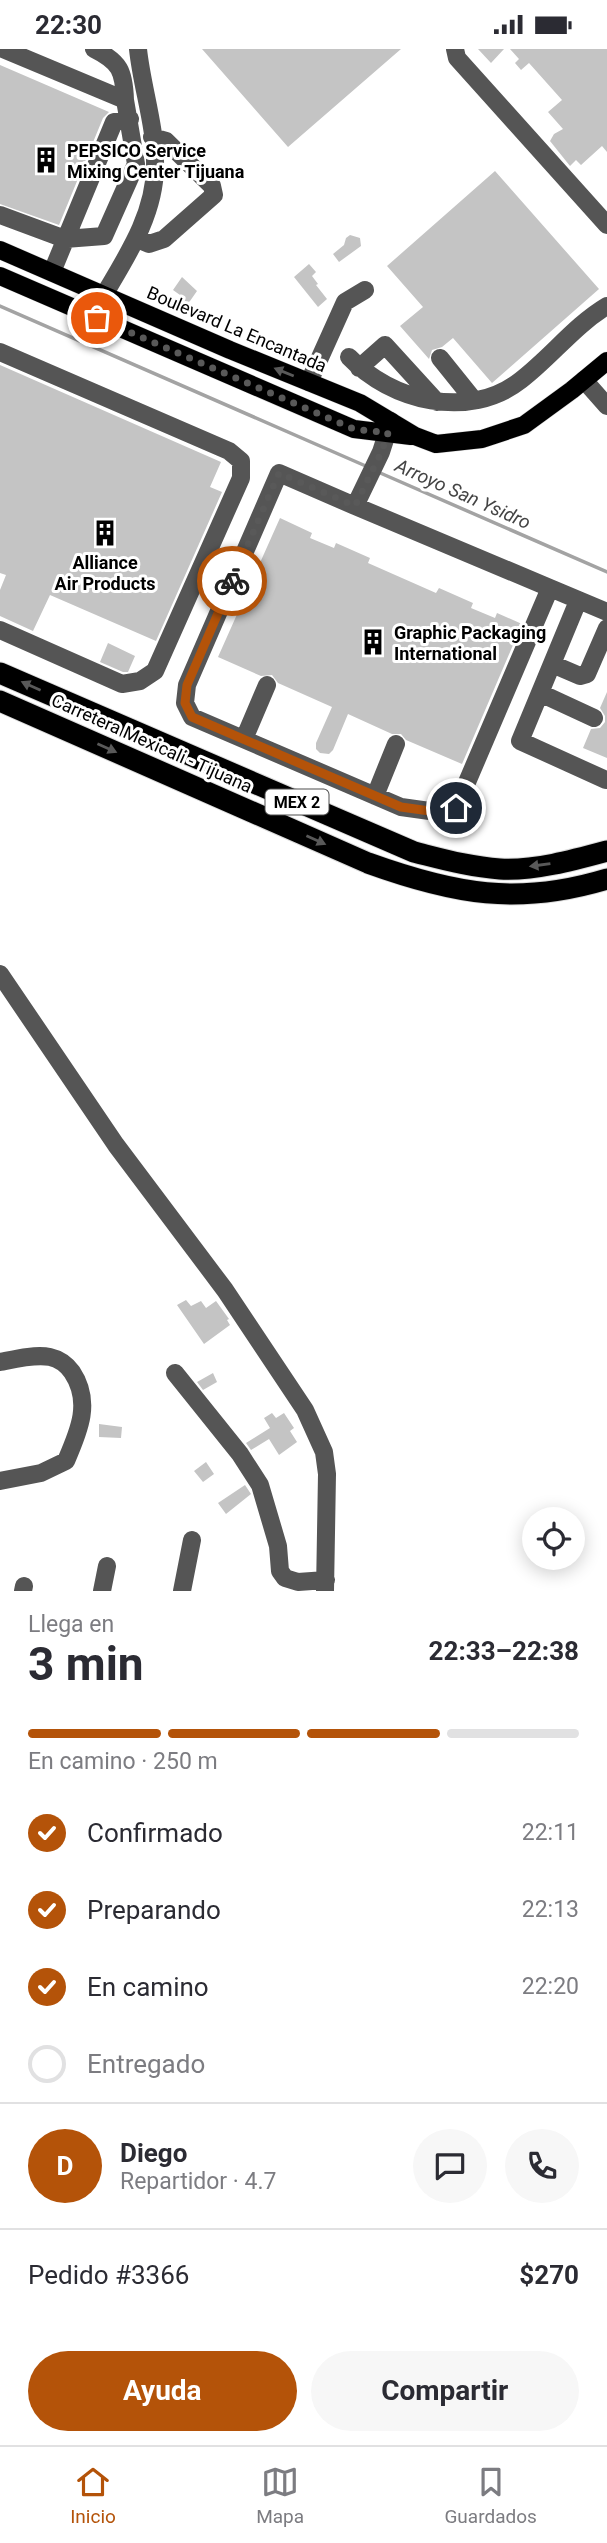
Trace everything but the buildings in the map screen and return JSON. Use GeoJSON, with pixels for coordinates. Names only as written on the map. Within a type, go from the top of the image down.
{"type":"FeatureCollection","features":[{"type":"Feature","properties":{"kind":"highway","name":"Carretera Mexicali - Tijuana"},"geometry":{"type":"LineString","coordinates":[[0,673],[414,852],[460,864],[502,869],[544,865],[607,851]]}},
{"type":"Feature","properties":{"kind":"highway","name":"Carretera Mexicali - Tijuana"},"geometry":{"type":"LineString","coordinates":[[0,701],[368,863],[418,881],[463,890],[518,896],[575,889],[607,879]]}},
{"type":"Feature","properties":{"kind":"main road","name":"Boulevard La Encantada"},"geometry":{"type":"LineString","coordinates":[[0,250],[359,403],[389,427],[436,444],[482,439],[524,425],[607,361]]}},
{"type":"Feature","properties":{"kind":"main road","name":"Boulevard La Encantada"},"geometry":{"type":"LineString","coordinates":[[0,276],[354,429],[389,427]]}},
{"type":"Feature","properties":{"kind":"street"},"geometry":{"type":"LineString","coordinates":[[3,49],[125,100]]}},
{"type":"Feature","properties":{"kind":"street"},"geometry":{"type":"LineString","coordinates":[[104,295],[137,239],[154,185],[156,164],[138,49]]}},
{"type":"Feature","properties":{"kind":"street"},"geometry":{"type":"LineString","coordinates":[[455,49],[457,58],[607,225]]}},
{"type":"Feature","properties":{"kind":"street"},"geometry":{"type":"LineString","coordinates":[[0,215],[65,239],[104,236],[136,165],[124,81],[114,60],[101,51]]}},
{"type":"Feature","properties":{"kind":"street"},"geometry":{"type":"LineString","coordinates":[[51,272],[114,122],[130,119]]}},
{"type":"Feature","properties":{"kind":"street"},"geometry":{"type":"LineString","coordinates":[[137,239],[149,244],[164,239],[214,195],[212,186],[166,141],[152,137]]}},
{"type":"Feature","properties":{"kind":"street"},"geometry":{"type":"LineString","coordinates":[[309,382],[345,302],[365,290]]}},
{"type":"Feature","properties":{"kind":"street"},"geometry":{"type":"LineString","coordinates":[[437,402],[385,345],[354,362],[379,383],[413,398],[437,402],[492,395],[519,382],[607,306]]}},
{"type":"Feature","properties":{"kind":"street"},"geometry":{"type":"LineString","coordinates":[[0,352],[229,451],[241,461],[241,478],[155,671],[140,681],[122,684],[0,630]]}},
{"type":"Feature","properties":{"kind":"street"},"geometry":{"type":"LineString","coordinates":[[440,358],[473,399]]}},
{"type":"Feature","properties":{"kind":"street"},"geometry":{"type":"LineString","coordinates":[[584,380],[607,406]]}},
{"type":"Feature","properties":{"kind":"street"},"geometry":{"type":"LineString","coordinates":[[355,506],[381,453],[389,427]]}},
{"type":"Feature","properties":{"kind":"street"},"geometry":{"type":"LineString","coordinates":[[550,588],[456,808],[444,813],[401,807],[375,796],[192,717],[185,703],[187,685],[279,473],[607,612]]}},
{"type":"Feature","properties":{"kind":"street"},"geometry":{"type":"LineString","coordinates":[[578,601],[520,741],[607,780]]}},
{"type":"Feature","properties":{"kind":"street"},"geometry":{"type":"LineString","coordinates":[[552,664],[580,676],[587,674],[607,628]]}},
{"type":"Feature","properties":{"kind":"street"},"geometry":{"type":"LineString","coordinates":[[244,739],[267,685]]}},
{"type":"Feature","properties":{"kind":"street"},"geometry":{"type":"LineString","coordinates":[[540,693],[594,718]]}},
{"type":"Feature","properties":{"kind":"street"},"geometry":{"type":"LineString","coordinates":[[375,796],[396,744]]}},
{"type":"Feature","properties":{"kind":"street"},"geometry":{"type":"LineString","coordinates":[[0,974],[116,1145],[225,1290],[305,1410],[324,1452],[327,1484],[326,1585],[298,1582],[285,1578],[280,1571],[278,1546],[260,1485],[240,1454],[175,1373]]}},
{"type":"Feature","properties":{"kind":"street"},"geometry":{"type":"LineString","coordinates":[[0,1362],[50,1357],[67,1364],[82,1391],[83,1410],[79,1430],[66,1461],[41,1473],[0,1481]]}},
{"type":"Feature","properties":{"kind":"street"},"geometry":{"type":"LineString","coordinates":[[182,1591],[192,1539]]}},
{"type":"Feature","properties":{"kind":"street"},"geometry":{"type":"LineString","coordinates":[[102,1591],[107,1566]]}},
{"type":"Feature","properties":{"kind":"waterway","name":"Arroyo San Ysidro"},"geometry":{"type":"LineString","coordinates":[[0,306],[368,467]]}},
{"type":"Feature","properties":{"kind":"waterway","name":"Arroyo San Ysidro"},"geometry":{"type":"LineString","coordinates":[[378,472],[607,572]]}},
{"type":"Feature","properties":{"kind":"way so far"},"geometry":{"type":"LineString","coordinates":[[97,318],[354,429],[388,433],[355,506],[279,473],[232,581]]}},
{"type":"Feature","properties":{"kind":"place","name":"PEPSICO Service Mixing Center Tijuana"},"geometry":{"type":"Point","coordinates":[46,160]}},
{"type":"Feature","properties":{"kind":"place","name":"Alliance Air Products"},"geometry":{"type":"Point","coordinates":[105,533]}},
{"type":"Feature","properties":{"kind":"place","name":"Graphic Packaging International"},"geometry":{"type":"Point","coordinates":[373,642]}},
{"type":"Feature","properties":{"kind":"route"},"geometry":{"type":"LineString","coordinates":[[232,581],[187,685],[185,703],[192,717],[401,807],[444,813],[456,808]]}}]}
